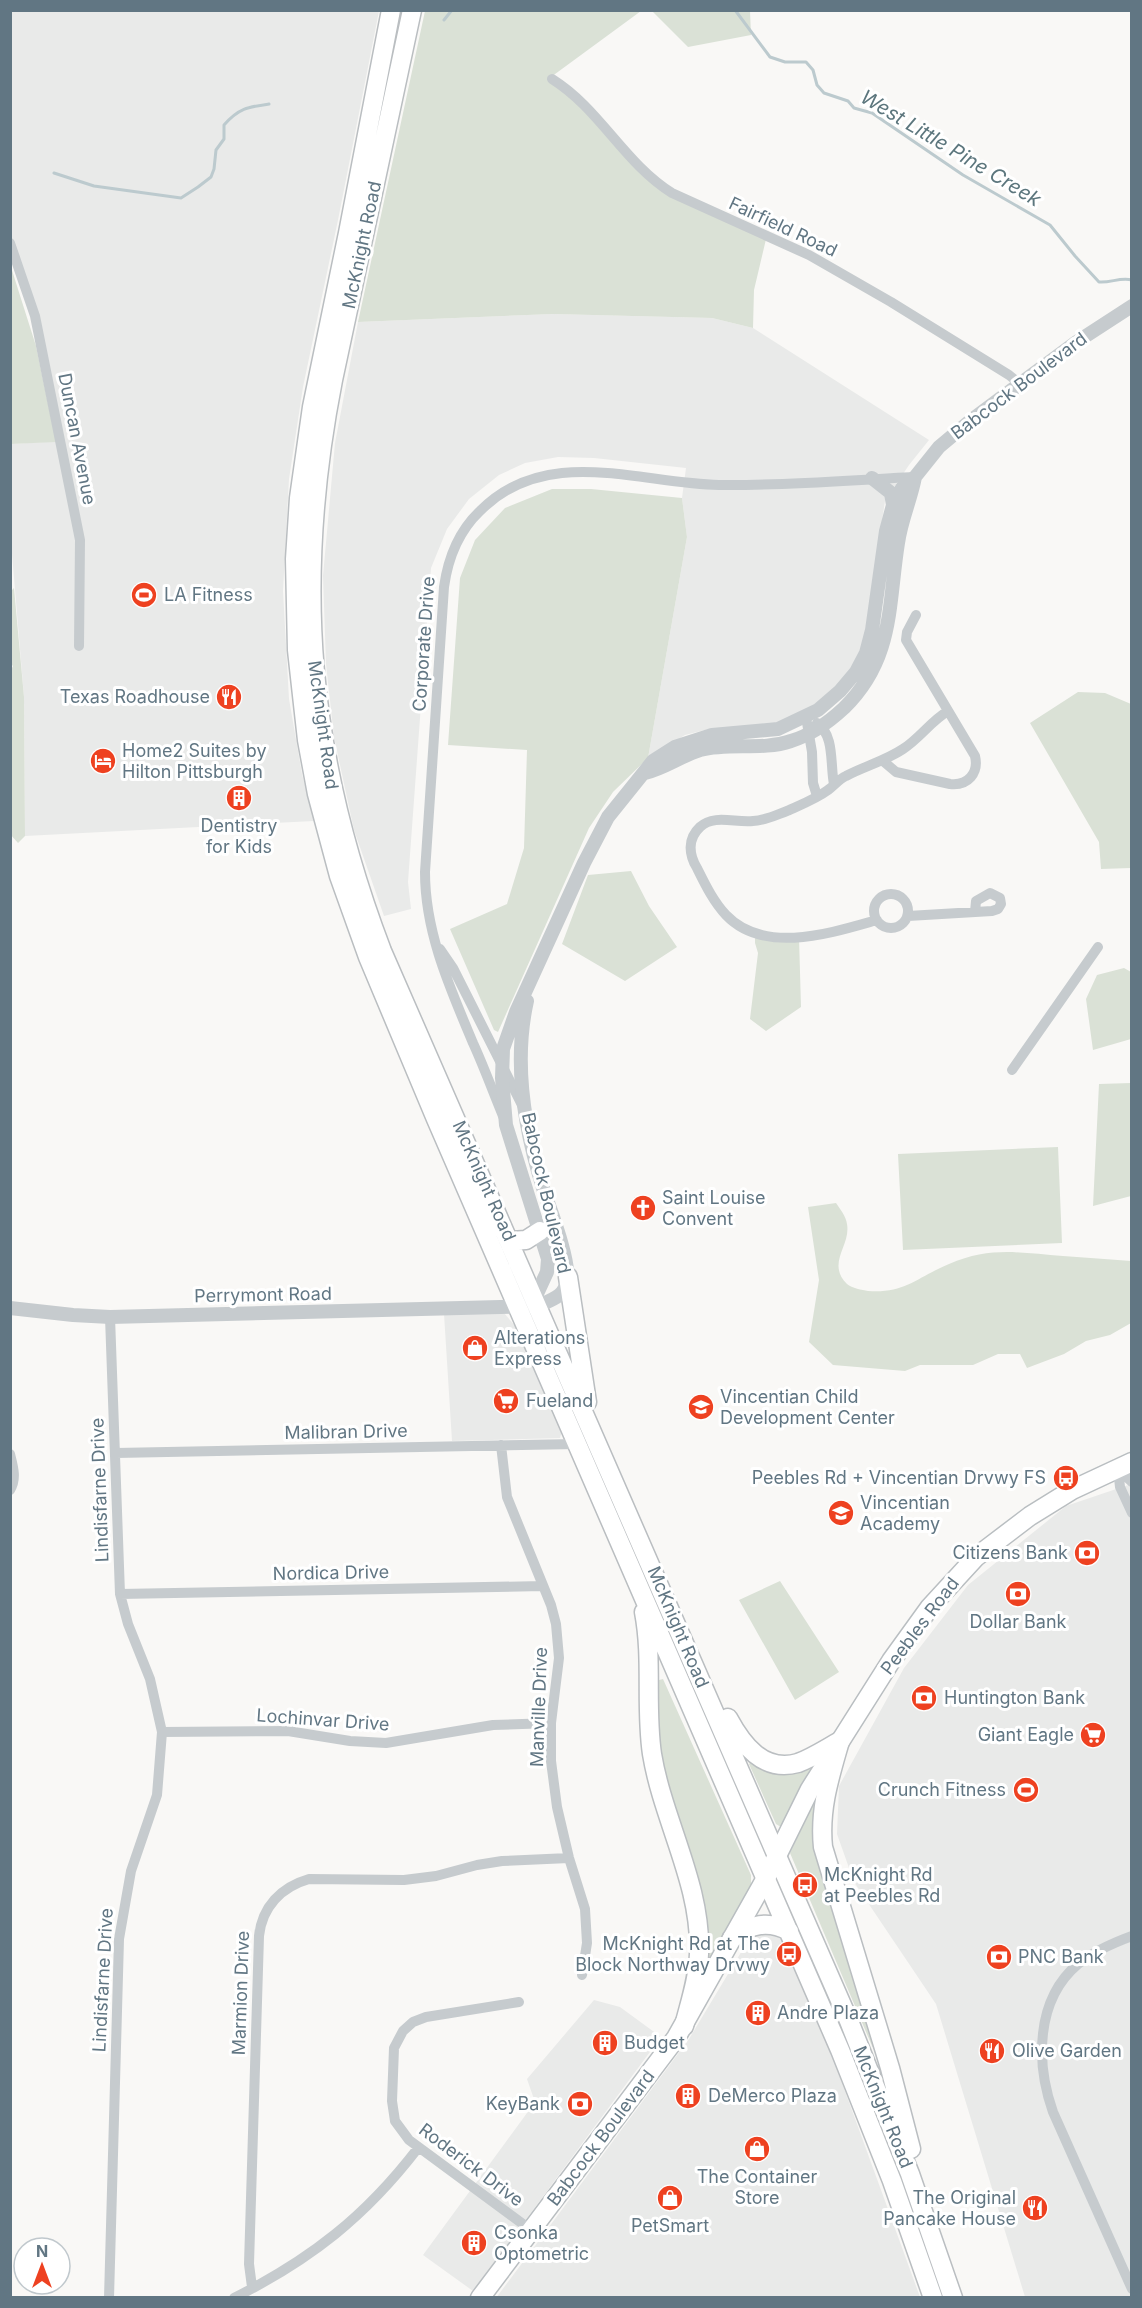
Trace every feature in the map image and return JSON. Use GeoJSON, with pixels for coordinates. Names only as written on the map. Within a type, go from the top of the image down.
{"type":"FeatureCollection","features":[{"type":"Feature","properties":{"kind":"main road","name":"McKnight Road"},"geometry":{"type":"LineString","coordinates":[[391,10],[304,458],[295,559],[295,619],[299,681],[317,794],[347,903],[368,957],[867,2115],[933,2298]]}},
{"type":"Feature","properties":{"kind":"main road","name":"McKnight Road"},"geometry":{"type":"LineString","coordinates":[[412,10],[322,441],[311,559],[312,649],[332,790],[362,897],[392,973],[867,2064],[934,2241],[953,2298]]}},
{"type":"Feature","properties":{"kind":"main road"},"geometry":{"type":"LineString","coordinates":[[510,1241],[526,1240],[540,1232]]}},
{"type":"Feature","properties":{"kind":"main road"},"geometry":{"type":"LineString","coordinates":[[568,1277],[592,1431]]}},
{"type":"Feature","properties":{"kind":"main road","name":"Peebles Road"},"geometry":{"type":"LineString","coordinates":[[766,1878],[810,1789],[916,1626],[946,1588],[976,1557],[1037,1511],[1072,1490],[1125,1466]]}},
{"type":"Feature","properties":{"kind":"main road"},"geometry":{"type":"LineString","coordinates":[[638,1584],[648,1638],[652,1752],[656,1774],[691,1891],[698,1929],[699,1952],[696,1978],[684,2026]]}},
{"type":"Feature","properties":{"kind":"main road"},"geometry":{"type":"LineString","coordinates":[[671,1612],[735,1731],[754,1754],[772,1763],[791,1764],[805,1760],[840,1741]]}},
{"type":"Feature","properties":{"kind":"main road"},"geometry":{"type":"LineString","coordinates":[[840,1741],[823,1804],[823,1847],[890,2068],[934,2241]]}},
{"type":"Feature","properties":{"kind":"main road","name":"Babcock Boulevard"},"geometry":{"type":"LineString","coordinates":[[480,2298],[668,2050],[684,2026],[766,1878]]}},
{"type":"Feature","properties":{"kind":"main road"},"geometry":{"type":"LineString","coordinates":[[732,1938],[748,1927],[762,1924],[775,1925],[789,1931]]}},
{"type":"Feature","properties":{"kind":"street","name":"Fairfield Road"},"geometry":{"type":"LineString","coordinates":[[552,79],[584,103],[634,163],[653,182],[672,194],[809,255],[891,302],[1020,384]]}},
{"type":"Feature","properties":{"kind":"street","name":"Duncan Avenue"},"geometry":{"type":"LineString","coordinates":[[10,243],[35,316],[80,540],[79,646]]}},
{"type":"Feature","properties":{"kind":"street","name":"Babcock Boulevard"},"geometry":{"type":"LineString","coordinates":[[537,1303],[548,1266],[547,1253],[506,1125],[501,1065],[507,1033],[584,863],[608,817],[620,799],[645,773],[653,761],[686,742],[723,733],[768,732],[788,726],[806,717],[840,691],[862,662],[870,640],[886,531],[893,505],[902,488],[915,477],[930,456],[945,442],[1075,343],[1131,306]]}},
{"type":"Feature","properties":{"kind":"street","name":"Corporate Drive"},"geometry":{"type":"LineString","coordinates":[[506,1125],[443,972],[427,910],[425,872],[443,597],[451,554],[459,538],[476,514],[495,497],[516,484],[558,472],[594,473],[718,485],[915,477]]}},
{"type":"Feature","properties":{"kind":"street","name":"Babcock Boulevard"},"geometry":{"type":"LineString","coordinates":[[645,773],[658,770],[699,751],[727,746],[780,744],[808,734],[839,713],[860,692],[876,666],[887,630],[901,526],[915,477]]}},
{"type":"Feature","properties":{"kind":"street"},"geometry":{"type":"LineString","coordinates":[[872,478],[891,493],[893,505]]}},
{"type":"Feature","properties":{"kind":"street"},"geometry":{"type":"LineString","coordinates":[[883,762],[896,772],[956,785],[968,780],[975,770],[975,756],[906,640],[906,632],[916,615]]}},
{"type":"Feature","properties":{"kind":"street"},"geometry":{"type":"LineString","coordinates":[[877,920],[799,938],[770,936],[751,931],[735,923],[722,910],[692,861],[690,852],[692,838],[705,823],[716,820],[762,820],[818,796],[844,776],[883,762],[913,742],[935,720],[948,711]]}},
{"type":"Feature","properties":{"kind":"street"},"geometry":{"type":"LineString","coordinates":[[806,717],[821,726],[828,738],[834,784]]}},
{"type":"Feature","properties":{"kind":"street"},"geometry":{"type":"LineString","coordinates":[[806,717],[812,752],[813,783],[818,796]]}},
{"type":"Feature","properties":{"kind":"street"},"geometry":{"type":"LineString","coordinates":[[888,894],[899,895],[909,908],[908,916],[903,924],[892,928],[881,924],[874,910],[875,904],[878,899],[888,894]]}},
{"type":"Feature","properties":{"kind":"street"},"geometry":{"type":"LineString","coordinates":[[908,916],[975,912]]}},
{"type":"Feature","properties":{"kind":"street","name":"Corporate Drive"},"geometry":{"type":"LineString","coordinates":[[438,946],[453,968],[521,1102],[527,1119]]}},
{"type":"Feature","properties":{"kind":"street"},"geometry":{"type":"LineString","coordinates":[[1012,1070],[1098,947]]}},
{"type":"Feature","properties":{"kind":"street","name":"Babcock Boulevard"},"geometry":{"type":"LineString","coordinates":[[518,1307],[561,1294],[568,1277],[527,1119],[520,1047],[531,981]]}},
{"type":"Feature","properties":{"kind":"street","name":"Perrymont Road"},"geometry":{"type":"LineString","coordinates":[[10,1308],[110,1317],[518,1307]]}},
{"type":"Feature","properties":{"kind":"street","name":"Lindisfarne Drive"},"geometry":{"type":"LineString","coordinates":[[109,2298],[119,1939],[131,1871],[157,1795],[162,1732],[150,1679],[130,1630],[120,1594],[110,1317]]}},
{"type":"Feature","properties":{"kind":"street","name":"Malibran Drive"},"geometry":{"type":"LineString","coordinates":[[116,1454],[577,1444]]}},
{"type":"Feature","properties":{"kind":"street","name":"Manville Drive"},"geometry":{"type":"LineString","coordinates":[[501,1445],[507,1497],[554,1614],[559,1645],[551,1723],[551,1761],[554,1793],[569,1858],[583,1897],[586,1915],[587,1943],[582,1975]]}},
{"type":"Feature","properties":{"kind":"street"},"geometry":{"type":"LineString","coordinates":[[10,1454],[14,1473],[14,1484],[10,1490]]}},
{"type":"Feature","properties":{"kind":"street"},"geometry":{"type":"LineString","coordinates":[[1125,1466],[1131,1482]]}},
{"type":"Feature","properties":{"kind":"street"},"geometry":{"type":"LineString","coordinates":[[1125,1466],[1120,1487],[1131,1513]]}},
{"type":"Feature","properties":{"kind":"street","name":"Nordica Drive"},"geometry":{"type":"LineString","coordinates":[[120,1594],[543,1586]]}},
{"type":"Feature","properties":{"kind":"street","name":"Lochinvar Drive"},"geometry":{"type":"LineString","coordinates":[[162,1732],[288,1731],[350,1741],[386,1743],[493,1725],[551,1723]]}},
{"type":"Feature","properties":{"kind":"street","name":"Marmion Drive"},"geometry":{"type":"LineString","coordinates":[[252,2287],[249,2265],[259,1936],[260,1922],[270,1905],[284,1891],[309,1879],[404,1880],[436,1876],[502,1861],[569,1858]]}},
{"type":"Feature","properties":{"kind":"street"},"geometry":{"type":"LineString","coordinates":[[1131,1936],[1091,1954],[1065,1977],[1047,2014],[1041,2054],[1044,2083],[1053,2112],[1131,2289]]}},
{"type":"Feature","properties":{"kind":"street","name":"Roderick Drive"},"geometry":{"type":"LineString","coordinates":[[519,2002],[413,2022],[399,2037],[393,2054],[393,2114],[400,2131],[418,2148],[531,2230]]}},
{"type":"Feature","properties":{"kind":"street"},"geometry":{"type":"LineString","coordinates":[[234,2298],[310,2254],[349,2225],[383,2191],[418,2148]]}},
{"type":"Feature","properties":{"kind":"shaded area"},"geometry":{"type":"Polygon","coordinates":[[[11,11],[379,11],[303,387],[289,479],[283,591],[289,699],[302,774],[314,821],[25,836],[24,697],[11,542],[11,444],[61,441],[43,350],[11,243],[11,11]]]}},
{"type":"Feature","properties":{"kind":"shaded area"},"geometry":{"type":"Polygon","coordinates":[[[425,11],[641,11],[551,77],[653,182],[767,235],[754,290],[753,328],[712,318],[553,314],[358,322],[425,11]]]}},
{"type":"Feature","properties":{"kind":"shaded area"},"geometry":{"type":"Polygon","coordinates":[[[652,11],[750,11],[751,35],[688,47],[652,11]]]}},
{"type":"Feature","properties":{"kind":"shaded area"},"geometry":{"type":"Polygon","coordinates":[[[10,264],[36,346],[56,442],[11,444],[10,264]]]}},
{"type":"Feature","properties":{"kind":"shaded area"},"geometry":{"type":"Polygon","coordinates":[[[553,314],[712,318],[753,328],[929,440],[885,501],[864,639],[859,656],[850,672],[828,695],[804,713],[774,725],[709,729],[685,735],[648,758],[687,537],[682,498],[686,468],[594,458],[558,457],[525,463],[499,475],[469,499],[447,529],[431,568],[408,882],[411,909],[384,916],[354,830],[334,737],[326,664],[323,576],[335,443],[358,322],[553,314]]]}},
{"type":"Feature","properties":{"kind":"shaded area"},"geometry":{"type":"Polygon","coordinates":[[[552,489],[591,489],[682,498],[687,537],[648,758],[613,792],[589,828],[498,1032],[494,1030],[450,929],[507,904],[524,848],[527,750],[448,745],[460,578],[475,540],[505,508],[552,489]]]}},
{"type":"Feature","properties":{"kind":"shaded area"},"geometry":{"type":"Polygon","coordinates":[[[14,588],[24,697],[25,836],[18,843],[10,834],[10,672],[13,666],[10,663],[10,592],[14,588]]]}},
{"type":"Feature","properties":{"kind":"shaded area"},"geometry":{"type":"Polygon","coordinates":[[[1078,692],[1105,693],[1131,704],[1131,868],[1101,869],[1099,842],[1030,723],[1078,692]]]}},
{"type":"Feature","properties":{"kind":"shaded area"},"geometry":{"type":"Polygon","coordinates":[[[631,871],[649,906],[677,947],[625,981],[562,944],[588,875],[631,871]]]}},
{"type":"Feature","properties":{"kind":"shaded area"},"geometry":{"type":"Polygon","coordinates":[[[755,932],[799,937],[801,1007],[766,1031],[750,1019],[758,953],[755,932]]]}},
{"type":"Feature","properties":{"kind":"shaded area"},"geometry":{"type":"Polygon","coordinates":[[[1124,968],[1131,972],[1131,1039],[1093,1050],[1086,999],[1097,975],[1124,968]]]}},
{"type":"Feature","properties":{"kind":"shaded area"},"geometry":{"type":"Polygon","coordinates":[[[1131,1083],[1131,1196],[1093,1206],[1099,1084],[1131,1083]]]}},
{"type":"Feature","properties":{"kind":"shaded area"},"geometry":{"type":"Polygon","coordinates":[[[1058,1147],[1062,1243],[903,1250],[898,1154],[1058,1147]]]}},
{"type":"Feature","properties":{"kind":"shaded area"},"geometry":{"type":"Polygon","coordinates":[[[836,1203],[847,1224],[846,1240],[839,1269],[841,1276],[852,1287],[868,1291],[892,1290],[964,1258],[992,1253],[1019,1252],[1131,1261],[1131,1323],[1110,1335],[1086,1341],[1064,1354],[1027,1368],[1020,1354],[998,1354],[973,1365],[920,1365],[905,1371],[833,1365],[809,1342],[819,1280],[808,1207],[836,1203]]]}},
{"type":"Feature","properties":{"kind":"shaded area"},"geometry":{"type":"Polygon","coordinates":[[[504,1313],[516,1327],[562,1431],[560,1438],[452,1441],[444,1314],[504,1313]]]}},
{"type":"Feature","properties":{"kind":"shaded area"},"geometry":{"type":"Polygon","coordinates":[[[1131,1484],[1131,2297],[1025,2297],[936,2004],[854,1882],[837,1834],[839,1786],[904,1668],[968,1585],[1066,1506],[1131,1484]]]}},
{"type":"Feature","properties":{"kind":"shaded area"},"geometry":{"type":"Polygon","coordinates":[[[780,1581],[839,1672],[795,1700],[739,1600],[780,1581]]]}},
{"type":"Feature","properties":{"kind":"shaded area"},"geometry":{"type":"Polygon","coordinates":[[[663,1679],[751,1875],[751,1886],[706,1970],[660,1757],[655,1681],[663,1679]]]}},
{"type":"Feature","properties":{"kind":"shaded area"},"geometry":{"type":"Polygon","coordinates":[[[752,1760],[813,1764],[781,1827],[776,1824],[749,1764],[752,1760]]]}},
{"type":"Feature","properties":{"kind":"shaded area"},"geometry":{"type":"Polygon","coordinates":[[[821,1788],[817,1808],[878,2056],[790,1853],[821,1788]]]}},
{"type":"Feature","properties":{"kind":"shaded area"},"geometry":{"type":"Polygon","coordinates":[[[765,1930],[780,1935],[826,2039],[920,2297],[496,2298],[689,2039],[752,1934],[765,1930]]]}},
{"type":"Feature","properties":{"kind":"shaded area"},"geometry":{"type":"Polygon","coordinates":[[[594,2000],[620,2007],[661,2037],[473,2291],[423,2255],[535,2102],[527,2079],[594,2000]]]}},
{"type":"Feature","properties":{"kind":"waterway"},"geometry":{"type":"LineString","coordinates":[[444,20],[452,10]]}},
{"type":"Feature","properties":{"kind":"waterway","name":"West Little Pine Creek"},"geometry":{"type":"LineString","coordinates":[[735,10],[770,57],[785,62],[806,62],[813,70],[817,85],[824,93],[848,101],[854,108],[872,113],[963,175],[1050,225],[1099,282],[1132,280]]}},
{"type":"Feature","properties":{"kind":"waterway"},"geometry":{"type":"LineString","coordinates":[[54,173],[94,186],[181,198],[211,177],[216,150],[224,139],[224,125],[244,109],[269,104]]}},
{"type":"Feature","properties":{"kind":"place","name":"LA Fitness"},"geometry":{"type":"Point","coordinates":[144,595]}},
{"type":"Feature","properties":{"kind":"place","name":"Texas Roadhouse"},"geometry":{"type":"Point","coordinates":[229,697]}},
{"type":"Feature","properties":{"kind":"place","name":"Home2 Suites by Hilton Pittsburgh"},"geometry":{"type":"Point","coordinates":[103,761]}},
{"type":"Feature","properties":{"kind":"place","name":"Dentistry for Kids"},"geometry":{"type":"Point","coordinates":[239,798]}},
{"type":"Feature","properties":{"kind":"place","name":"Saint Louise Convent"},"geometry":{"type":"Point","coordinates":[643,1208]}},
{"type":"Feature","properties":{"kind":"place","name":"Alterations Express"},"geometry":{"type":"Point","coordinates":[475,1348]}},
{"type":"Feature","properties":{"kind":"place","name":"Fueland"},"geometry":{"type":"Point","coordinates":[506,1401]}},
{"type":"Feature","properties":{"kind":"place","name":"Vincentian Child Development Center"},"geometry":{"type":"Point","coordinates":[701,1407]}},
{"type":"Feature","properties":{"kind":"place","name":"Peebles Rd + Vincentian Drvwy FS"},"geometry":{"type":"Point","coordinates":[1066,1478]}},
{"type":"Feature","properties":{"kind":"place","name":"Vincentian Academy"},"geometry":{"type":"Point","coordinates":[841,1513]}},
{"type":"Feature","properties":{"kind":"place","name":"Citizens Bank"},"geometry":{"type":"Point","coordinates":[1087,1553]}},
{"type":"Feature","properties":{"kind":"place","name":"Dollar Bank"},"geometry":{"type":"Point","coordinates":[1018,1594]}},
{"type":"Feature","properties":{"kind":"place","name":"Huntington Bank"},"geometry":{"type":"Point","coordinates":[924,1698]}},
{"type":"Feature","properties":{"kind":"place","name":"Giant Eagle"},"geometry":{"type":"Point","coordinates":[1093,1735]}},
{"type":"Feature","properties":{"kind":"place","name":"Crunch Fitness"},"geometry":{"type":"Point","coordinates":[1026,1790]}},
{"type":"Feature","properties":{"kind":"place","name":"McKnight Rd at Peebles Rd"},"geometry":{"type":"Point","coordinates":[805,1885]}},
{"type":"Feature","properties":{"kind":"place","name":"McKnight Rd at The Block Northway Drvwy"},"geometry":{"type":"Point","coordinates":[789,1954]}},
{"type":"Feature","properties":{"kind":"place","name":"PNC Bank"},"geometry":{"type":"Point","coordinates":[999,1957]}},
{"type":"Feature","properties":{"kind":"place","name":"Andre Plaza"},"geometry":{"type":"Point","coordinates":[758,2013]}},
{"type":"Feature","properties":{"kind":"place","name":"Budget"},"geometry":{"type":"Point","coordinates":[605,2043]}},
{"type":"Feature","properties":{"kind":"place","name":"Olive Garden"},"geometry":{"type":"Point","coordinates":[992,2051]}},
{"type":"Feature","properties":{"kind":"place","name":"DeMerco Plaza"},"geometry":{"type":"Point","coordinates":[688,2096]}},
{"type":"Feature","properties":{"kind":"place","name":"KeyBank"},"geometry":{"type":"Point","coordinates":[580,2104]}},
{"type":"Feature","properties":{"kind":"place","name":"The Container Store"},"geometry":{"type":"Point","coordinates":[757,2149]}},
{"type":"Feature","properties":{"kind":"place","name":"PetSmart"},"geometry":{"type":"Point","coordinates":[670,2198]}},
{"type":"Feature","properties":{"kind":"place","name":"The Original Pancake House"},"geometry":{"type":"Point","coordinates":[1035,2208]}},
{"type":"Feature","properties":{"kind":"place","name":"Csonka Optometric"},"geometry":{"type":"Point","coordinates":[474,2243]}}]}
